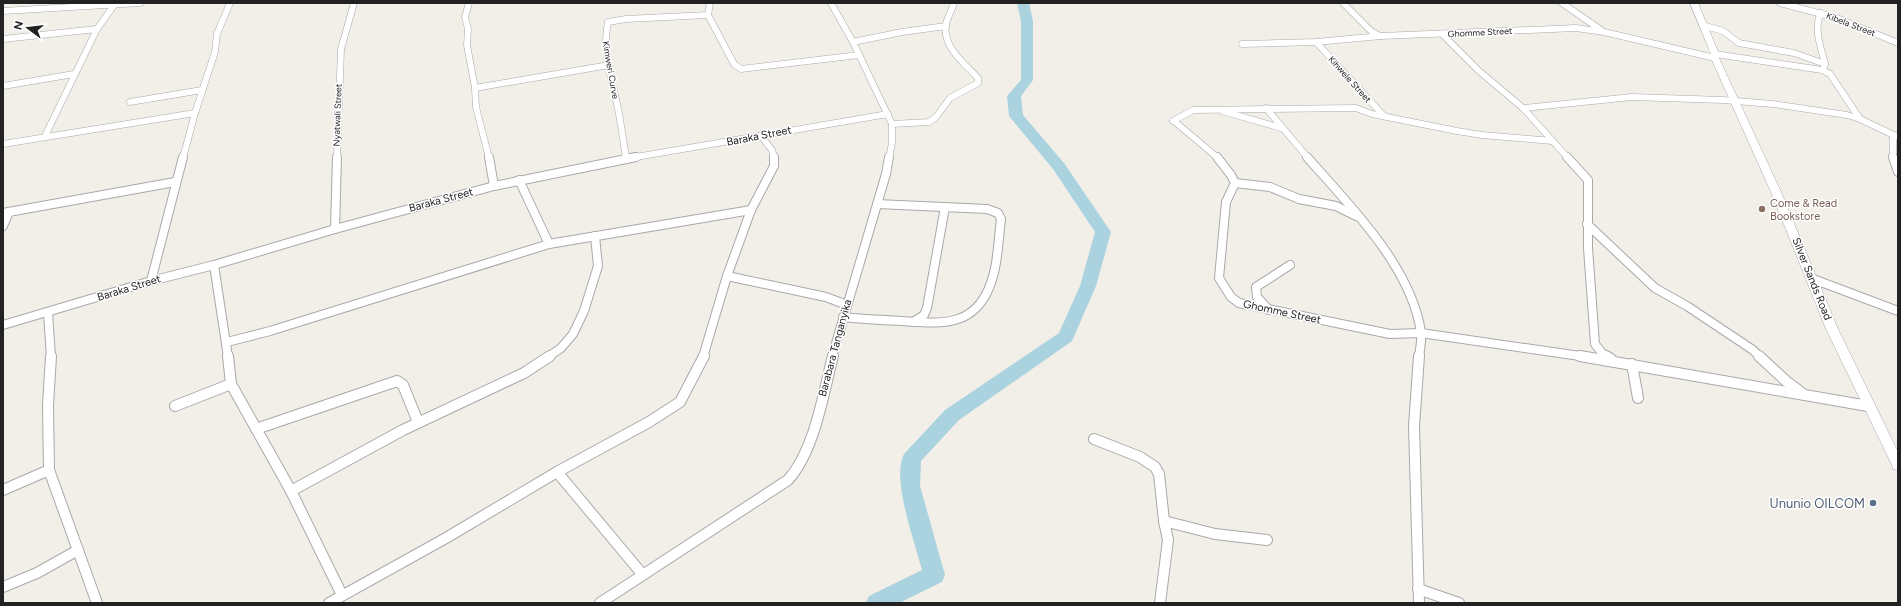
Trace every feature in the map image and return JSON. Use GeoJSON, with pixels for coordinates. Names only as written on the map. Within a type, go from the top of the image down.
{"type":"FeatureCollection","features":[{"type":"Feature","properties":{"kind":"street"},"geometry":{"type":"LineString","coordinates":[[3,11],[140,3]]}},
{"type":"Feature","properties":{"kind":"street"},"geometry":{"type":"LineString","coordinates":[[151,281],[195,113],[215,52],[217,34],[230,3]]}},
{"type":"Feature","properties":{"kind":"street","name":"Nyatwali Street"},"geometry":{"type":"LineString","coordinates":[[335,229],[338,94],[341,49],[354,3]]}},
{"type":"Feature","properties":{"kind":"street"},"geometry":{"type":"LineString","coordinates":[[469,3],[465,17],[468,29],[467,45],[475,88],[476,107],[486,144],[494,186]]}},
{"type":"Feature","properties":{"kind":"street"},"geometry":{"type":"LineString","coordinates":[[710,3],[708,15],[734,64],[741,69],[859,55]]}},
{"type":"Feature","properties":{"kind":"street","name":"Barabara Tanganyika"},"geometry":{"type":"LineString","coordinates":[[600,603],[788,480],[798,469],[812,434],[843,317],[877,204],[892,143],[892,124],[888,114],[853,42],[831,3]]}},
{"type":"Feature","properties":{"kind":"street"},"geometry":{"type":"LineString","coordinates":[[892,124],[928,122],[936,117],[950,98],[978,83],[978,78],[958,60],[950,49],[946,26],[954,3]]}},
{"type":"Feature","properties":{"kind":"street"},"geometry":{"type":"LineString","coordinates":[[1343,3],[1371,32],[1381,36]]}},
{"type":"Feature","properties":{"kind":"street"},"geometry":{"type":"LineString","coordinates":[[1562,3],[1604,32]]}},
{"type":"Feature","properties":{"kind":"street","name":"Silver Sands Road"},"geometry":{"type":"LineString","coordinates":[[1694,3],[1733,99],[1773,185],[1832,329],[1868,406],[1895,454],[1898,465]]}},
{"type":"Feature","properties":{"kind":"street","name":"Kibela Street"},"geometry":{"type":"LineString","coordinates":[[1780,3],[1837,18],[1897,42]]}},
{"type":"Feature","properties":{"kind":"street"},"geometry":{"type":"LineString","coordinates":[[45,136],[97,29],[115,4]]}},
{"type":"Feature","properties":{"kind":"street"},"geometry":{"type":"LineString","coordinates":[[1821,13],[1818,17],[1818,21],[1819,42],[1823,67]]}},
{"type":"Feature","properties":{"kind":"street","name":"Kimweri Curve"},"geometry":{"type":"LineString","coordinates":[[626,159],[622,129],[609,66],[605,31],[608,22],[626,19],[708,15]]}},
{"type":"Feature","properties":{"kind":"street"},"geometry":{"type":"LineString","coordinates":[[1818,21],[1837,18]]}},
{"type":"Feature","properties":{"kind":"street"},"geometry":{"type":"LineString","coordinates":[[1702,25],[1723,30],[1739,43],[1794,53],[1823,67],[1830,74],[1860,119]]}},
{"type":"Feature","properties":{"kind":"street"},"geometry":{"type":"LineString","coordinates":[[853,42],[902,32],[946,26]]}},
{"type":"Feature","properties":{"kind":"street","name":"Ghomme Street"},"geometry":{"type":"LineString","coordinates":[[1242,44],[1316,42],[1381,36],[1576,28],[1604,32],[1715,56],[1823,67]]}},
{"type":"Feature","properties":{"kind":"street"},"geometry":{"type":"LineString","coordinates":[[3,39],[97,29]]}},
{"type":"Feature","properties":{"kind":"street"},"geometry":{"type":"LineString","coordinates":[[1442,34],[1479,71],[1523,108],[1552,141],[1579,168],[1588,180],[1590,287],[1595,344],[1602,353],[1616,361]]}},
{"type":"Feature","properties":{"kind":"street","name":"Kihwele Street"},"geometry":{"type":"LineString","coordinates":[[1316,42],[1384,116]]}},
{"type":"Feature","properties":{"kind":"street"},"geometry":{"type":"LineString","coordinates":[[475,88],[609,66]]}},
{"type":"Feature","properties":{"kind":"street"},"geometry":{"type":"LineString","coordinates":[[3,86],[74,74]]}},
{"type":"Feature","properties":{"kind":"street"},"geometry":{"type":"LineString","coordinates":[[130,102],[202,90]]}},
{"type":"Feature","properties":{"kind":"street"},"geometry":{"type":"LineString","coordinates":[[1523,108],[1600,99],[1647,97],[1733,99],[1813,110],[1860,119],[1895,136],[1893,157],[1898,172]]}},
{"type":"Feature","properties":{"kind":"street"},"geometry":{"type":"LineString","coordinates":[[1266,108],[1281,128],[1361,219],[1383,248],[1408,288],[1421,332],[1414,426],[1419,603]]}},
{"type":"Feature","properties":{"kind":"street"},"geometry":{"type":"LineString","coordinates":[[1361,219],[1336,206],[1299,199],[1270,187],[1235,183],[1220,160],[1174,121],[1193,110],[1356,108],[1372,114],[1482,136],[1552,141]]}},
{"type":"Feature","properties":{"kind":"street"},"geometry":{"type":"LineString","coordinates":[[1217,109],[1281,128]]}},
{"type":"Feature","properties":{"kind":"street"},"geometry":{"type":"LineString","coordinates":[[3,144],[45,136],[195,113]]}},
{"type":"Feature","properties":{"kind":"street","name":"Baraka Street"},"geometry":{"type":"LineString","coordinates":[[3,325],[335,229],[519,180],[626,159],[888,114]]}},
{"type":"Feature","properties":{"kind":"street"},"geometry":{"type":"LineString","coordinates":[[329,603],[446,538],[557,472],[649,422],[680,402],[703,358],[727,276],[751,210],[774,166],[775,158],[773,151],[761,136]]}},
{"type":"Feature","properties":{"kind":"street"},"geometry":{"type":"LineString","coordinates":[[519,180],[549,244]]}},
{"type":"Feature","properties":{"kind":"street"},"geometry":{"type":"LineString","coordinates":[[3,226],[6,213],[176,182]]}},
{"type":"Feature","properties":{"kind":"street","name":"Ghomme Street"},"geometry":{"type":"LineString","coordinates":[[1235,183],[1226,202],[1219,278],[1231,297],[1239,303],[1390,334],[1421,332],[1616,361],[1868,406]]}},
{"type":"Feature","properties":{"kind":"street"},"geometry":{"type":"LineString","coordinates":[[843,317],[944,324],[967,316],[980,304],[989,288],[994,271],[1001,219],[998,213],[987,209],[877,204]]}},
{"type":"Feature","properties":{"kind":"street"},"geometry":{"type":"LineString","coordinates":[[913,322],[924,315],[927,308],[945,207]]}},
{"type":"Feature","properties":{"kind":"street"},"geometry":{"type":"LineString","coordinates":[[227,342],[270,331],[549,244],[751,210]]}},
{"type":"Feature","properties":{"kind":"street"},"geometry":{"type":"LineString","coordinates":[[1588,224],[1655,288],[1687,306],[1753,350],[1786,381],[1803,394]]}},
{"type":"Feature","properties":{"kind":"street"},"geometry":{"type":"LineString","coordinates":[[291,491],[418,422],[546,360],[563,346],[573,334],[583,317],[598,266],[594,236]]}},
{"type":"Feature","properties":{"kind":"street"},"geometry":{"type":"LineString","coordinates":[[214,265],[227,342],[231,384],[291,491],[342,595]]}},
{"type":"Feature","properties":{"kind":"street"},"geometry":{"type":"LineString","coordinates":[[1269,310],[1257,298],[1255,291],[1256,287],[1290,265]]}},
{"type":"Feature","properties":{"kind":"street"},"geometry":{"type":"LineString","coordinates":[[727,276],[826,297],[847,305]]}},
{"type":"Feature","properties":{"kind":"street"},"geometry":{"type":"LineString","coordinates":[[1813,280],[1898,311]]}},
{"type":"Feature","properties":{"kind":"street"},"geometry":{"type":"LineString","coordinates":[[48,313],[51,353],[48,405],[49,470],[97,603]]}},
{"type":"Feature","properties":{"kind":"street"},"geometry":{"type":"LineString","coordinates":[[1632,364],[1638,398]]}},
{"type":"Feature","properties":{"kind":"street"},"geometry":{"type":"LineString","coordinates":[[256,429],[397,381],[403,385],[418,422]]}},
{"type":"Feature","properties":{"kind":"street"},"geometry":{"type":"LineString","coordinates":[[175,406],[231,384]]}},
{"type":"Feature","properties":{"kind":"street"},"geometry":{"type":"LineString","coordinates":[[1094,439],[1145,459],[1157,469],[1159,474],[1164,521],[1168,540],[1160,603]]}},
{"type":"Feature","properties":{"kind":"street"},"geometry":{"type":"LineString","coordinates":[[3,490],[49,470]]}},
{"type":"Feature","properties":{"kind":"street"},"geometry":{"type":"LineString","coordinates":[[557,472],[643,575]]}},
{"type":"Feature","properties":{"kind":"street"},"geometry":{"type":"LineString","coordinates":[[1164,521],[1191,529],[1232,538],[1267,540]]}},
{"type":"Feature","properties":{"kind":"street"},"geometry":{"type":"LineString","coordinates":[[3,588],[37,573],[78,550]]}},
{"type":"Feature","properties":{"kind":"street"},"geometry":{"type":"LineString","coordinates":[[1418,589],[1459,603]]}},
{"type":"Feature","properties":{"kind":"waterway"},"geometry":{"type":"LineString","coordinates":[[877,603],[934,575],[910,486],[911,459],[952,415],[1066,337],[1088,286],[1103,232],[1059,166],[1016,116],[1014,96],[1027,80],[1027,21],[1023,3]]}},
{"type":"Feature","properties":{"kind":"place","name":"Come & Read Bookstore"},"geometry":{"type":"Point","coordinates":[1762,209]}},
{"type":"Feature","properties":{"kind":"place","name":"Ununio OILCOM"},"geometry":{"type":"Point","coordinates":[1873,503]}}]}
